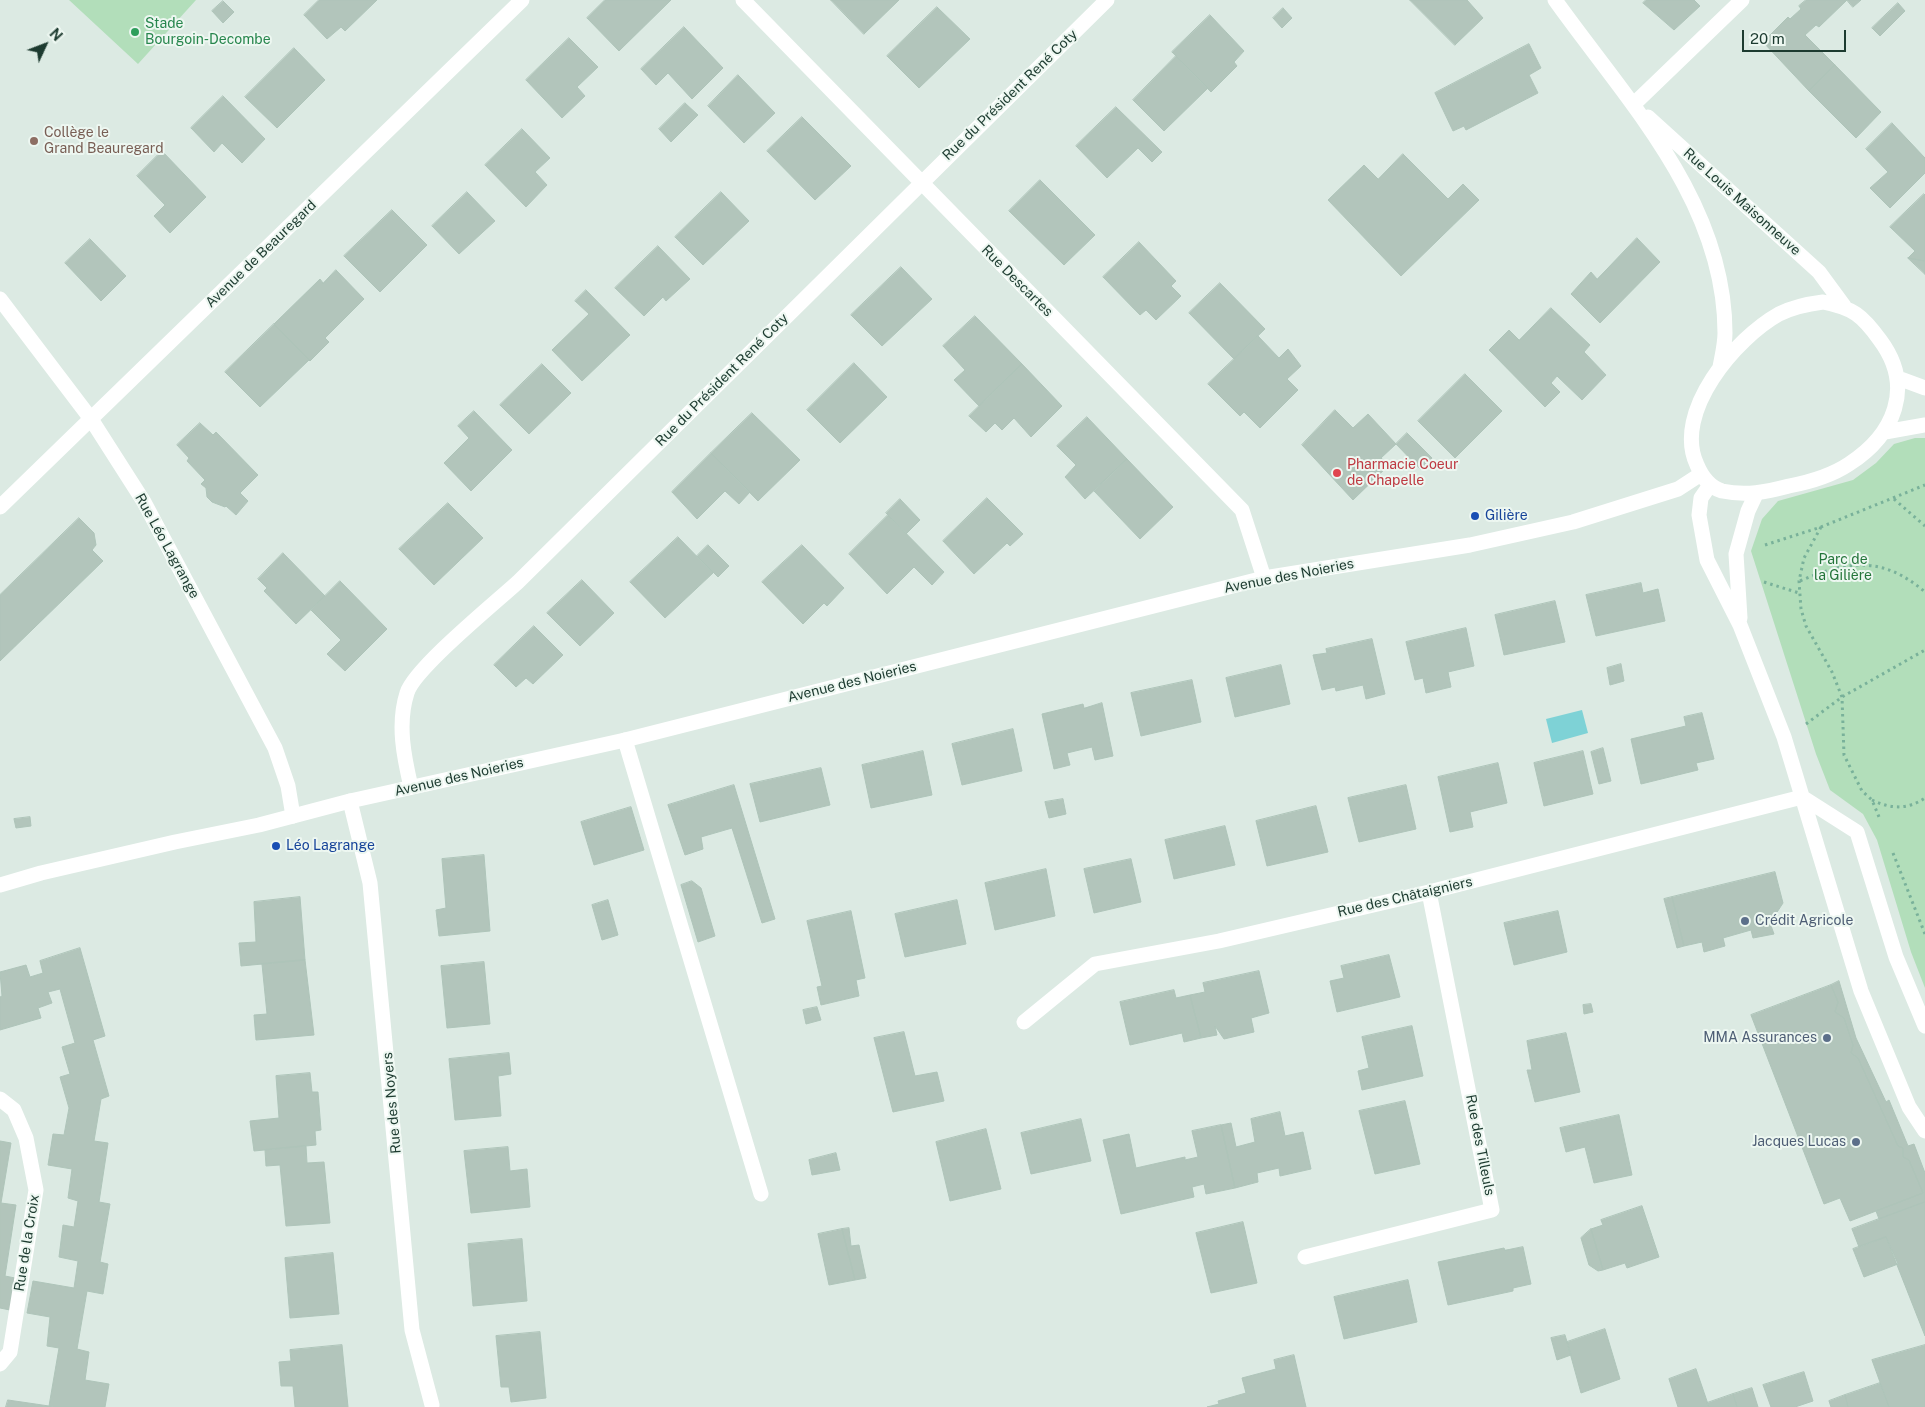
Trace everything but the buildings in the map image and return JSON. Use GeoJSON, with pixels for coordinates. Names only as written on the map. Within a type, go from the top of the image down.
{"type":"FeatureCollection","features":[{"type":"Feature","properties":{"kind":"street","name":"Avenue de Beauregard"},"geometry":{"type":"LineString","coordinates":[[0,507],[522,0]]}},
{"type":"Feature","properties":{"kind":"street","name":"Rue Descartes"},"geometry":{"type":"LineString","coordinates":[[743,0],[1242,510],[1264,578]]}},
{"type":"Feature","properties":{"kind":"street","name":"Rue du Président René Coty"},"geometry":{"type":"LineString","coordinates":[[411,788],[404,757],[402,716],[407,691],[420,672],[518,582],[1107,0]]}},
{"type":"Feature","properties":{"kind":"street","name":"Rue Louis Maisonneuve"},"geometry":{"type":"LineString","coordinates":[[1555,0],[1634,104],[1687,188],[1704,225],[1716,260],[1723,292],[1725,335],[1719,370]]}},
{"type":"Feature","properties":{"kind":"street"},"geometry":{"type":"LineString","coordinates":[[1634,104],[1742,0]]}},
{"type":"Feature","properties":{"kind":"street","name":"Rue Louis Maisonneuve"},"geometry":{"type":"LineString","coordinates":[[1634,104],[1818,272],[1844,306]]}},
{"type":"Feature","properties":{"kind":"street","name":"Rue Léo Lagrange"},"geometry":{"type":"LineString","coordinates":[[0,299],[91,419],[144,502],[275,748],[288,786],[293,816]]}},
{"type":"Feature","properties":{"kind":"street"},"geometry":{"type":"LineString","coordinates":[[1822,302],[1844,306],[1861,317],[1880,340],[1891,358],[1898,378],[1898,399],[1885,432],[1868,450],[1855,460],[1825,476],[1756,494],[1735,493],[1705,479],[1693,457],[1691,438],[1697,407],[1719,370],[1737,348],[1758,328],[1780,314],[1801,305],[1822,302]]}},
{"type":"Feature","properties":{"kind":"street"},"geometry":{"type":"LineString","coordinates":[[1898,378],[1925,388]]}},
{"type":"Feature","properties":{"kind":"street"},"geometry":{"type":"LineString","coordinates":[[1885,432],[1925,424]]}},
{"type":"Feature","properties":{"kind":"street"},"geometry":{"type":"LineString","coordinates":[[1705,479],[1699,515],[1707,560],[1740,625],[1784,737],[1861,992],[1909,1107],[1925,1131]]}},
{"type":"Feature","properties":{"kind":"street","name":"Avenue des Noieries"},"geometry":{"type":"LineString","coordinates":[[0,886],[41,873],[293,816],[350,801],[625,740],[1264,578],[1470,545],[1573,522],[1705,479]]}},
{"type":"Feature","properties":{"kind":"street"},"geometry":{"type":"LineString","coordinates":[[1740,625],[1736,554],[1748,510],[1756,494]]}},
{"type":"Feature","properties":{"kind":"street"},"geometry":{"type":"LineString","coordinates":[[625,740],[761,1194]]}},
{"type":"Feature","properties":{"kind":"street"},"geometry":{"type":"LineString","coordinates":[[1802,798],[1857,832],[1896,957],[1925,1026]]}},
{"type":"Feature","properties":{"kind":"street","name":"Rue des Châtaigniers"},"geometry":{"type":"LineString","coordinates":[[1024,1022],[1095,964],[1219,941],[1429,892],[1802,798]]}},
{"type":"Feature","properties":{"kind":"street","name":"Rue des Noyers"},"geometry":{"type":"LineString","coordinates":[[350,801],[370,883],[412,1330],[432,1405]]}},
{"type":"Feature","properties":{"kind":"street","name":"Rue des Tilleuls"},"geometry":{"type":"LineString","coordinates":[[1305,1257],[1492,1210],[1429,892]]}},
{"type":"Feature","properties":{"kind":"street","name":"Rue de la Croix"},"geometry":{"type":"LineString","coordinates":[[0,1099],[14,1110],[26,1138],[36,1190],[10,1352],[0,1364]]}},
{"type":"Feature","properties":{"kind":"path"},"geometry":{"type":"LineString","coordinates":[[1736,554],[1751,551],[1821,526],[1925,485]]}},
{"type":"Feature","properties":{"kind":"path"},"geometry":{"type":"LineString","coordinates":[[1893,498],[1925,526]]}},
{"type":"Feature","properties":{"kind":"path"},"geometry":{"type":"LineString","coordinates":[[1821,526],[1804,558],[1799,581],[1799,593],[1806,626],[1832,672],[1842,696],[1844,755],[1862,790],[1872,800],[1882,825]]}},
{"type":"Feature","properties":{"kind":"path"},"geometry":{"type":"LineString","coordinates":[[1799,581],[1829,568],[1848,564],[1879,566],[1910,579],[1925,592]]}},
{"type":"Feature","properties":{"kind":"path"},"geometry":{"type":"LineString","coordinates":[[1762,581],[1799,593]]}},
{"type":"Feature","properties":{"kind":"path"},"geometry":{"type":"LineString","coordinates":[[1784,737],[1804,726],[1842,696],[1925,650]]}},
{"type":"Feature","properties":{"kind":"path"},"geometry":{"type":"LineString","coordinates":[[1872,800],[1895,808],[1916,804],[1925,798]]}},
{"type":"Feature","properties":{"kind":"path"},"geometry":{"type":"LineString","coordinates":[[1892,850],[1925,934]]}},
{"type":"Feature","properties":{"kind":"green space","name":"Stade Bourgoin-Decombe"},"geometry":{"type":"Polygon","coordinates":[[[69,0],[196,0],[138,64],[69,0]]]}},
{"type":"Feature","properties":{"kind":"green space","name":"Parc de la Gilière"},"geometry":{"type":"Polygon","coordinates":[[[1915,438],[1925,438],[1925,988],[1911,952],[1877,840],[1863,814],[1830,790],[1816,754],[1751,551],[1762,519],[1778,501],[1853,480],[1876,463],[1894,444],[1915,438]]]}},
{"type":"Feature","properties":{"kind":"water"},"geometry":{"type":"Polygon","coordinates":[[[1582,710],[1588,733],[1552,743],[1546,719],[1582,710]]]}},
{"type":"Feature","properties":{"kind":"place","name":"Stade Bourgoin-Decombe"},"geometry":{"type":"Point","coordinates":[135,32]}},
{"type":"Feature","properties":{"kind":"place","name":"Collège le Grand Beauregard"},"geometry":{"type":"Point","coordinates":[34,141]}},
{"type":"Feature","properties":{"kind":"place","name":"Pharmacie Coeur de Chapelle"},"geometry":{"type":"Point","coordinates":[1337,473]}},
{"type":"Feature","properties":{"kind":"place","name":"Gilière"},"geometry":{"type":"Point","coordinates":[1475,516]}},
{"type":"Feature","properties":{"kind":"place","name":"Léo Lagrange"},"geometry":{"type":"Point","coordinates":[276,846]}},
{"type":"Feature","properties":{"kind":"place","name":"Crédit Agricole"},"geometry":{"type":"Point","coordinates":[1745,921]}},
{"type":"Feature","properties":{"kind":"place","name":"MMA Assurances"},"geometry":{"type":"Point","coordinates":[1827,1038]}},
{"type":"Feature","properties":{"kind":"place","name":"Jacques Lucas"},"geometry":{"type":"Point","coordinates":[1856,1142]}}]}
